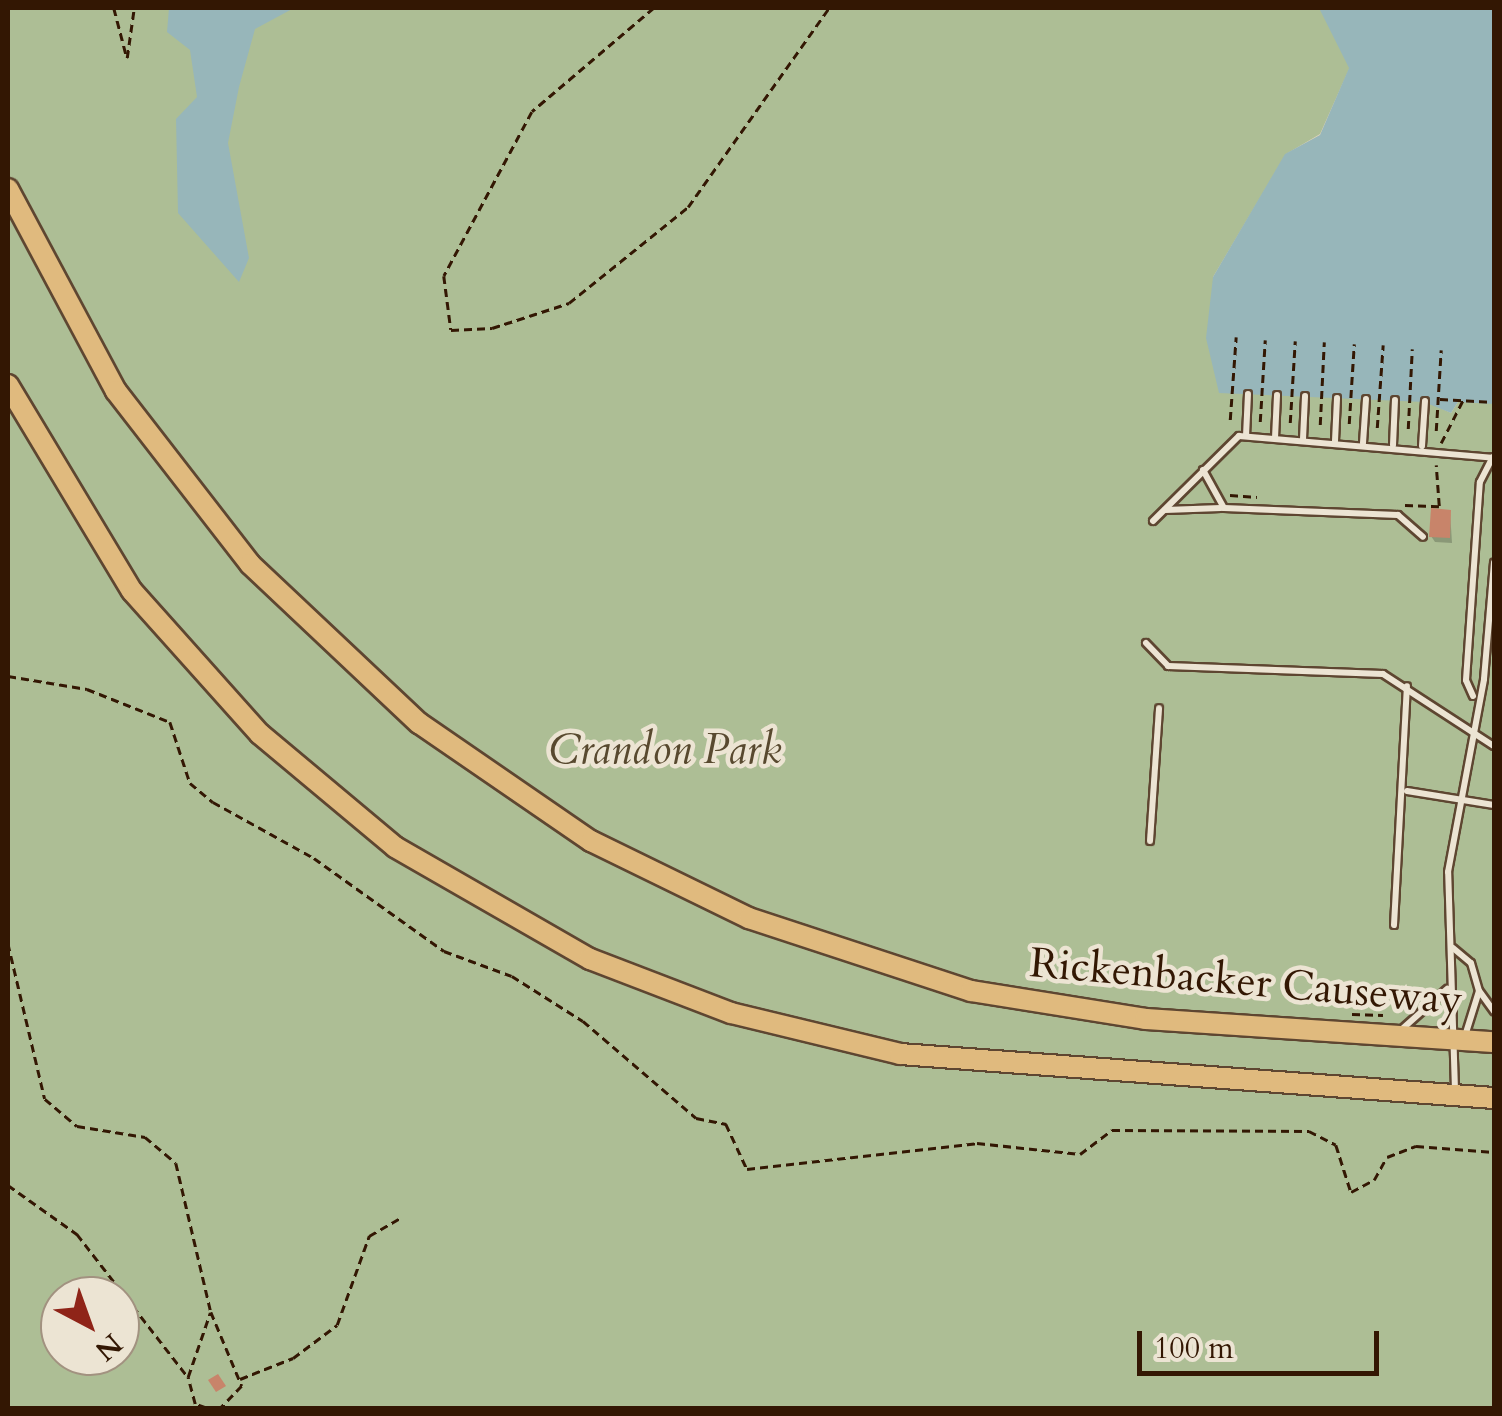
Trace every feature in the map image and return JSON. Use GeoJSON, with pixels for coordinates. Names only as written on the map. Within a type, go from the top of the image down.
{"type":"FeatureCollection","features":[{"type":"Feature","properties":{"kind":"main road","name":"Rickenbacker Causeway"},"geometry":{"type":"LineString","coordinates":[[8,190],[106,376],[214,525],[373,685],[574,830],[749,918],[971,990],[1126,1017],[1494,1042]]}},
{"type":"Feature","properties":{"kind":"main road"},"geometry":{"type":"LineString","coordinates":[[8,385],[104,552],[230,704],[395,846],[562,946],[731,1013],[900,1054],[1494,1098]]}},
{"type":"Feature","properties":{"kind":"lane"},"geometry":{"type":"LineString","coordinates":[[1246,436],[1248,394]]}},
{"type":"Feature","properties":{"kind":"lane"},"geometry":{"type":"LineString","coordinates":[[1275,438],[1277,395]]}},
{"type":"Feature","properties":{"kind":"lane"},"geometry":{"type":"LineString","coordinates":[[1303,439],[1306,396]]}},
{"type":"Feature","properties":{"kind":"lane"},"geometry":{"type":"LineString","coordinates":[[1334,441],[1338,398]]}},
{"type":"Feature","properties":{"kind":"lane"},"geometry":{"type":"LineString","coordinates":[[1363,443],[1366,399]]}},
{"type":"Feature","properties":{"kind":"lane"},"geometry":{"type":"LineString","coordinates":[[1393,444],[1396,400]]}},
{"type":"Feature","properties":{"kind":"lane"},"geometry":{"type":"LineString","coordinates":[[1422,446],[1425,402]]}},
{"type":"Feature","properties":{"kind":"lane"},"geometry":{"type":"LineString","coordinates":[[1423,537],[1410,518],[1358,512],[1172,506],[1153,521],[1203,469],[1246,436],[1422,446],[1494,459],[1480,482],[1466,680],[1474,697]]}},
{"type":"Feature","properties":{"kind":"lane"},"geometry":{"type":"LineString","coordinates":[[1203,469],[1224,508]]}},
{"type":"Feature","properties":{"kind":"lane"},"geometry":{"type":"LineString","coordinates":[[1455,1096],[1460,1040],[1448,988],[1453,948],[1446,900],[1474,697],[1484,678],[1494,562]]}},
{"type":"Feature","properties":{"kind":"lane"},"geometry":{"type":"LineString","coordinates":[[1146,643],[1168,666],[1383,674],[1407,685],[1494,746]]}},
{"type":"Feature","properties":{"kind":"lane"},"geometry":{"type":"LineString","coordinates":[[1394,925],[1407,790],[1407,685]]}},
{"type":"Feature","properties":{"kind":"lane"},"geometry":{"type":"LineString","coordinates":[[1150,841],[1159,708]]}},
{"type":"Feature","properties":{"kind":"lane"},"geometry":{"type":"LineString","coordinates":[[1407,790],[1494,804]]}},
{"type":"Feature","properties":{"kind":"lane"},"geometry":{"type":"LineString","coordinates":[[1453,948],[1471,962],[1479,992],[1474,1028],[1460,1040]]}},
{"type":"Feature","properties":{"kind":"lane"},"geometry":{"type":"LineString","coordinates":[[1389,1036],[1448,988]]}},
{"type":"Feature","properties":{"kind":"lane"},"geometry":{"type":"LineString","coordinates":[[1479,992],[1494,1010]]}},
{"type":"Feature","properties":{"kind":"path"},"geometry":{"type":"LineString","coordinates":[[114,8],[127,58],[134,8]]}},
{"type":"Feature","properties":{"kind":"path"},"geometry":{"type":"LineString","coordinates":[[654,8],[523,125],[444,276],[450,330],[569,303],[688,207],[830,8]]}},
{"type":"Feature","properties":{"kind":"path"},"geometry":{"type":"LineString","coordinates":[[1230,420],[1236,337]]}},
{"type":"Feature","properties":{"kind":"path"},"geometry":{"type":"LineString","coordinates":[[1260,422],[1266,340]]}},
{"type":"Feature","properties":{"kind":"path"},"geometry":{"type":"LineString","coordinates":[[1290,423],[1295,341]]}},
{"type":"Feature","properties":{"kind":"path"},"geometry":{"type":"LineString","coordinates":[[1320,424],[1324,342]]}},
{"type":"Feature","properties":{"kind":"path"},"geometry":{"type":"LineString","coordinates":[[1349,424],[1354,344]]}},
{"type":"Feature","properties":{"kind":"path"},"geometry":{"type":"LineString","coordinates":[[1378,428],[1383,345]]}},
{"type":"Feature","properties":{"kind":"path"},"geometry":{"type":"LineString","coordinates":[[1408,429],[1412,349]]}},
{"type":"Feature","properties":{"kind":"path"},"geometry":{"type":"LineString","coordinates":[[1436,430],[1442,350]]}},
{"type":"Feature","properties":{"kind":"path"},"geometry":{"type":"LineString","coordinates":[[1438,398],[1494,402]]}},
{"type":"Feature","properties":{"kind":"path"},"geometry":{"type":"LineString","coordinates":[[1400,504],[1439,506],[1439,450],[1463,400]]}},
{"type":"Feature","properties":{"kind":"path"},"geometry":{"type":"LineString","coordinates":[[1225,495],[1264,497]]}},
{"type":"Feature","properties":{"kind":"path"},"geometry":{"type":"LineString","coordinates":[[8,943],[45,1099],[77,1126],[145,1137],[176,1163],[211,1312],[239,1380],[238,1397],[221,1408]]}},
{"type":"Feature","properties":{"kind":"path"},"geometry":{"type":"LineString","coordinates":[[8,1185],[78,1234],[188,1376],[203,1408]]}},
{"type":"Feature","properties":{"kind":"path"},"geometry":{"type":"LineString","coordinates":[[239,1380],[294,1358],[338,1325],[369,1236],[402,1217]]}},
{"type":"Feature","properties":{"kind":"path"},"geometry":{"type":"LineString","coordinates":[[188,1376],[211,1312]]}},
{"type":"Feature","properties":{"kind":"green space","name":"Crandon Park"},"geometry":{"type":"Polygon","coordinates":[[[8,8],[1320,8],[1350,67],[1320,134],[1286,154],[1213,277],[1451,413],[1458,402],[1494,403],[1494,1408],[8,1408],[8,8]]]}},
{"type":"Feature","properties":{"kind":"water"},"geometry":{"type":"Polygon","coordinates":[[[169,8],[294,8],[255,29],[239,87],[228,143],[249,258],[239,282],[178,213],[176,119],[197,97],[190,50],[167,32],[169,8]]]}},
{"type":"Feature","properties":{"kind":"water"},"geometry":{"type":"Polygon","coordinates":[[[1319,8],[1494,8],[1494,404],[1458,402],[1451,413],[1424,402],[1219,393],[1206,338],[1213,277],[1285,154],[1320,135],[1349,68],[1319,8]]]}},
{"type":"Feature","properties":{"kind":"building"},"geometry":{"type":"Polygon","coordinates":[[[1431,508],[1451,510],[1450,538],[1429,537],[1431,508]]]}},
{"type":"Feature","properties":{"kind":"building"},"geometry":{"type":"Polygon","coordinates":[[[218,1374],[226,1386],[216,1392],[208,1380],[218,1374]]]}}]}
